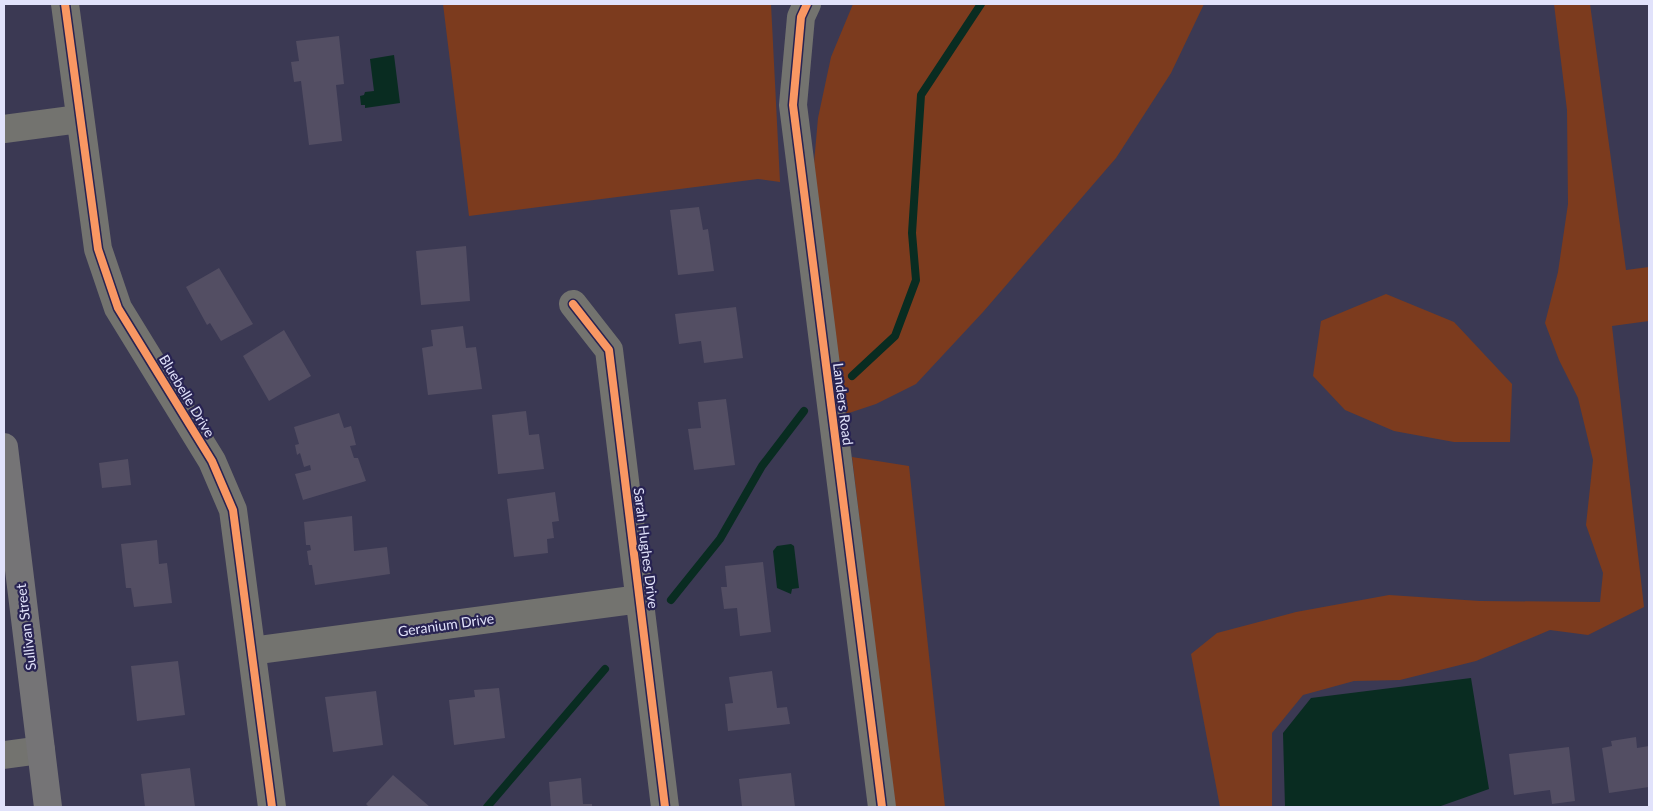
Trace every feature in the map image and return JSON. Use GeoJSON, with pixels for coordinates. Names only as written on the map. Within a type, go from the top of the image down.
{"type":"FeatureCollection","features":[{"type":"Feature","properties":{"kind":"main road","name":"Sullivan Street"},"geometry":{"type":"LineString","coordinates":[[4,447],[48,807]]}},
{"type":"Feature","properties":{"kind":"street","name":"Bluebelle Drive"},"geometry":{"type":"LineString","coordinates":[[65,4],[98,249],[118,308],[212,460],[232,510],[272,807]]}},
{"type":"Feature","properties":{"kind":"street","name":"Landers Road"},"geometry":{"type":"LineString","coordinates":[[807,4],[801,17],[793,105],[882,807]]}},
{"type":"Feature","properties":{"kind":"street"},"geometry":{"type":"LineString","coordinates":[[4,129],[80,120]]}},
{"type":"Feature","properties":{"kind":"street","name":"Sarah Hughes Drive"},"geometry":{"type":"LineString","coordinates":[[573,304],[609,350],[665,807]]}},
{"type":"Feature","properties":{"kind":"street","name":"Geranium Drive"},"geometry":{"type":"LineString","coordinates":[[252,651],[640,599]]}},
{"type":"Feature","properties":{"kind":"street"},"geometry":{"type":"LineString","coordinates":[[4,756],[41,750]]}},
{"type":"Feature","properties":{"kind":"shaded area"},"geometry":{"type":"Polygon","coordinates":[[[443,4],[771,4],[780,182],[758,179],[469,216],[443,4]]]}},
{"type":"Feature","properties":{"kind":"shaded area"},"geometry":{"type":"Polygon","coordinates":[[[853,4],[1204,4],[1171,73],[1116,158],[983,312],[916,384],[876,404],[846,414],[812,186],[818,118],[831,57],[853,4]]]}},
{"type":"Feature","properties":{"kind":"shaded area"},"geometry":{"type":"Polygon","coordinates":[[[1554,4],[1590,4],[1626,270],[1649,267],[1649,321],[1612,326],[1644,607],[1588,635],[1550,630],[1476,661],[1400,680],[1354,681],[1303,695],[1272,733],[1272,807],[1220,807],[1191,654],[1217,633],[1296,612],[1389,595],[1480,601],[1600,602],[1603,573],[1586,525],[1593,460],[1578,398],[1559,360],[1545,323],[1558,272],[1568,204],[1567,110],[1554,4]]]}},
{"type":"Feature","properties":{"kind":"shaded area"},"geometry":{"type":"Polygon","coordinates":[[[394,55],[400,103],[365,108],[365,105],[361,105],[360,96],[364,95],[365,92],[374,91],[370,59],[394,55]]]}},
{"type":"Feature","properties":{"kind":"shaded area"},"geometry":{"type":"Polygon","coordinates":[[[1386,294],[1454,322],[1512,384],[1510,442],[1454,442],[1394,431],[1345,410],[1313,376],[1321,321],[1386,294]]]}},
{"type":"Feature","properties":{"kind":"shaded area"},"geometry":{"type":"Polygon","coordinates":[[[852,457],[909,466],[945,807],[894,807],[852,457]]]}},
{"type":"Feature","properties":{"kind":"shaded area"},"geometry":{"type":"Polygon","coordinates":[[[791,544],[794,546],[799,588],[792,589],[791,594],[777,588],[773,551],[777,546],[791,544]]]}},
{"type":"Feature","properties":{"kind":"shaded area"},"geometry":{"type":"Polygon","coordinates":[[[1471,678],[1489,789],[1438,807],[1285,807],[1283,733],[1311,698],[1471,678]]]}},
{"type":"Feature","properties":{"kind":"building"},"geometry":{"type":"Polygon","coordinates":[[[339,36],[344,84],[336,85],[342,141],[309,145],[301,81],[294,82],[291,62],[299,61],[296,41],[339,36]]]}},
{"type":"Feature","properties":{"kind":"building"},"geometry":{"type":"Polygon","coordinates":[[[699,207],[703,230],[708,229],[714,271],[678,275],[670,210],[699,207]]]}},
{"type":"Feature","properties":{"kind":"building"},"geometry":{"type":"Polygon","coordinates":[[[466,246],[470,301],[421,305],[416,251],[466,246]]]}},
{"type":"Feature","properties":{"kind":"building"},"geometry":{"type":"Polygon","coordinates":[[[219,268],[253,324],[221,341],[210,323],[207,325],[186,287],[219,268]]]}},
{"type":"Feature","properties":{"kind":"building"},"geometry":{"type":"Polygon","coordinates":[[[736,307],[743,358],[704,363],[701,341],[679,344],[675,314],[736,307]]]}},
{"type":"Feature","properties":{"kind":"building"},"geometry":{"type":"Polygon","coordinates":[[[463,326],[466,348],[476,347],[482,389],[428,395],[422,348],[433,346],[431,330],[463,326]]]}},
{"type":"Feature","properties":{"kind":"building"},"geometry":{"type":"Polygon","coordinates":[[[284,330],[311,376],[269,401],[243,356],[284,330]]]}},
{"type":"Feature","properties":{"kind":"building"},"geometry":{"type":"Polygon","coordinates":[[[726,399],[735,465],[694,470],[688,429],[701,428],[698,402],[726,399]]]}},
{"type":"Feature","properties":{"kind":"building"},"geometry":{"type":"Polygon","coordinates":[[[526,411],[529,435],[539,434],[544,469],[498,474],[492,415],[526,411]]]}},
{"type":"Feature","properties":{"kind":"building"},"geometry":{"type":"Polygon","coordinates":[[[339,413],[344,428],[351,426],[356,445],[350,446],[354,458],[358,458],[366,481],[303,500],[295,474],[311,470],[310,465],[304,467],[300,453],[297,455],[295,445],[299,444],[294,427],[339,413]]]}},
{"type":"Feature","properties":{"kind":"building"},"geometry":{"type":"Polygon","coordinates":[[[128,459],[131,485],[102,488],[99,463],[128,459]]]}},
{"type":"Feature","properties":{"kind":"building"},"geometry":{"type":"Polygon","coordinates":[[[555,492],[559,521],[552,522],[554,538],[547,539],[548,553],[514,557],[507,499],[555,492]]]}},
{"type":"Feature","properties":{"kind":"building"},"geometry":{"type":"Polygon","coordinates":[[[352,516],[354,551],[387,547],[390,574],[315,585],[312,565],[309,565],[307,551],[311,550],[310,545],[306,545],[304,522],[352,516]]]}},
{"type":"Feature","properties":{"kind":"building"},"geometry":{"type":"Polygon","coordinates":[[[157,540],[159,564],[167,563],[172,603],[134,607],[131,588],[126,588],[121,544],[157,540]]]}},
{"type":"Feature","properties":{"kind":"building"},"geometry":{"type":"Polygon","coordinates":[[[763,562],[771,632],[740,636],[737,608],[724,609],[721,587],[727,587],[725,566],[763,562]]]}},
{"type":"Feature","properties":{"kind":"building"},"geometry":{"type":"Polygon","coordinates":[[[178,661],[185,715],[137,721],[131,666],[178,661]]]}},
{"type":"Feature","properties":{"kind":"building"},"geometry":{"type":"Polygon","coordinates":[[[772,671],[777,708],[787,707],[790,724],[728,731],[725,704],[733,703],[729,677],[772,671]]]}},
{"type":"Feature","properties":{"kind":"building"},"geometry":{"type":"Polygon","coordinates":[[[499,688],[505,738],[454,745],[449,700],[475,697],[474,690],[499,688]]]}},
{"type":"Feature","properties":{"kind":"building"},"geometry":{"type":"Polygon","coordinates":[[[376,691],[383,745],[333,752],[325,697],[376,691]]]}},
{"type":"Feature","properties":{"kind":"building"},"geometry":{"type":"Polygon","coordinates":[[[1636,737],[1637,748],[1649,746],[1649,787],[1609,793],[1602,748],[1612,746],[1611,741],[1636,737]]]}},
{"type":"Feature","properties":{"kind":"building"},"geometry":{"type":"Polygon","coordinates":[[[1569,747],[1575,801],[1552,804],[1550,790],[1514,795],[1509,754],[1569,747]]]}},
{"type":"Feature","properties":{"kind":"building"},"geometry":{"type":"Polygon","coordinates":[[[190,768],[195,807],[145,807],[141,774],[190,768]]]}},
{"type":"Feature","properties":{"kind":"building"},"geometry":{"type":"Polygon","coordinates":[[[791,773],[795,807],[742,807],[739,779],[791,773]]]}},
{"type":"Feature","properties":{"kind":"building"},"geometry":{"type":"Polygon","coordinates":[[[393,775],[430,807],[369,807],[366,804],[393,775]]]}},
{"type":"Feature","properties":{"kind":"building"},"geometry":{"type":"Polygon","coordinates":[[[581,778],[583,804],[592,804],[592,807],[551,807],[549,782],[581,778]]]}},
{"type":"Feature","properties":{"kind":"waterway"},"geometry":{"type":"LineString","coordinates":[[852,376],[895,336],[916,280],[912,233],[921,95],[981,4]]}},
{"type":"Feature","properties":{"kind":"waterway"},"geometry":{"type":"LineString","coordinates":[[671,600],[720,539],[762,466],[804,411]]}},
{"type":"Feature","properties":{"kind":"waterway"},"geometry":{"type":"LineString","coordinates":[[487,807],[605,669]]}},
{"type":"Feature","properties":{"kind":"cycle path"},"geometry":{"type":"LineString","coordinates":[[65,4],[98,249],[118,308],[212,461],[233,510],[272,807]]}},
{"type":"Feature","properties":{"kind":"cycle path"},"geometry":{"type":"LineString","coordinates":[[807,4],[801,17],[793,105],[882,807]]}},
{"type":"Feature","properties":{"kind":"cycle path"},"geometry":{"type":"LineString","coordinates":[[573,304],[609,350],[665,807]]}}]}
